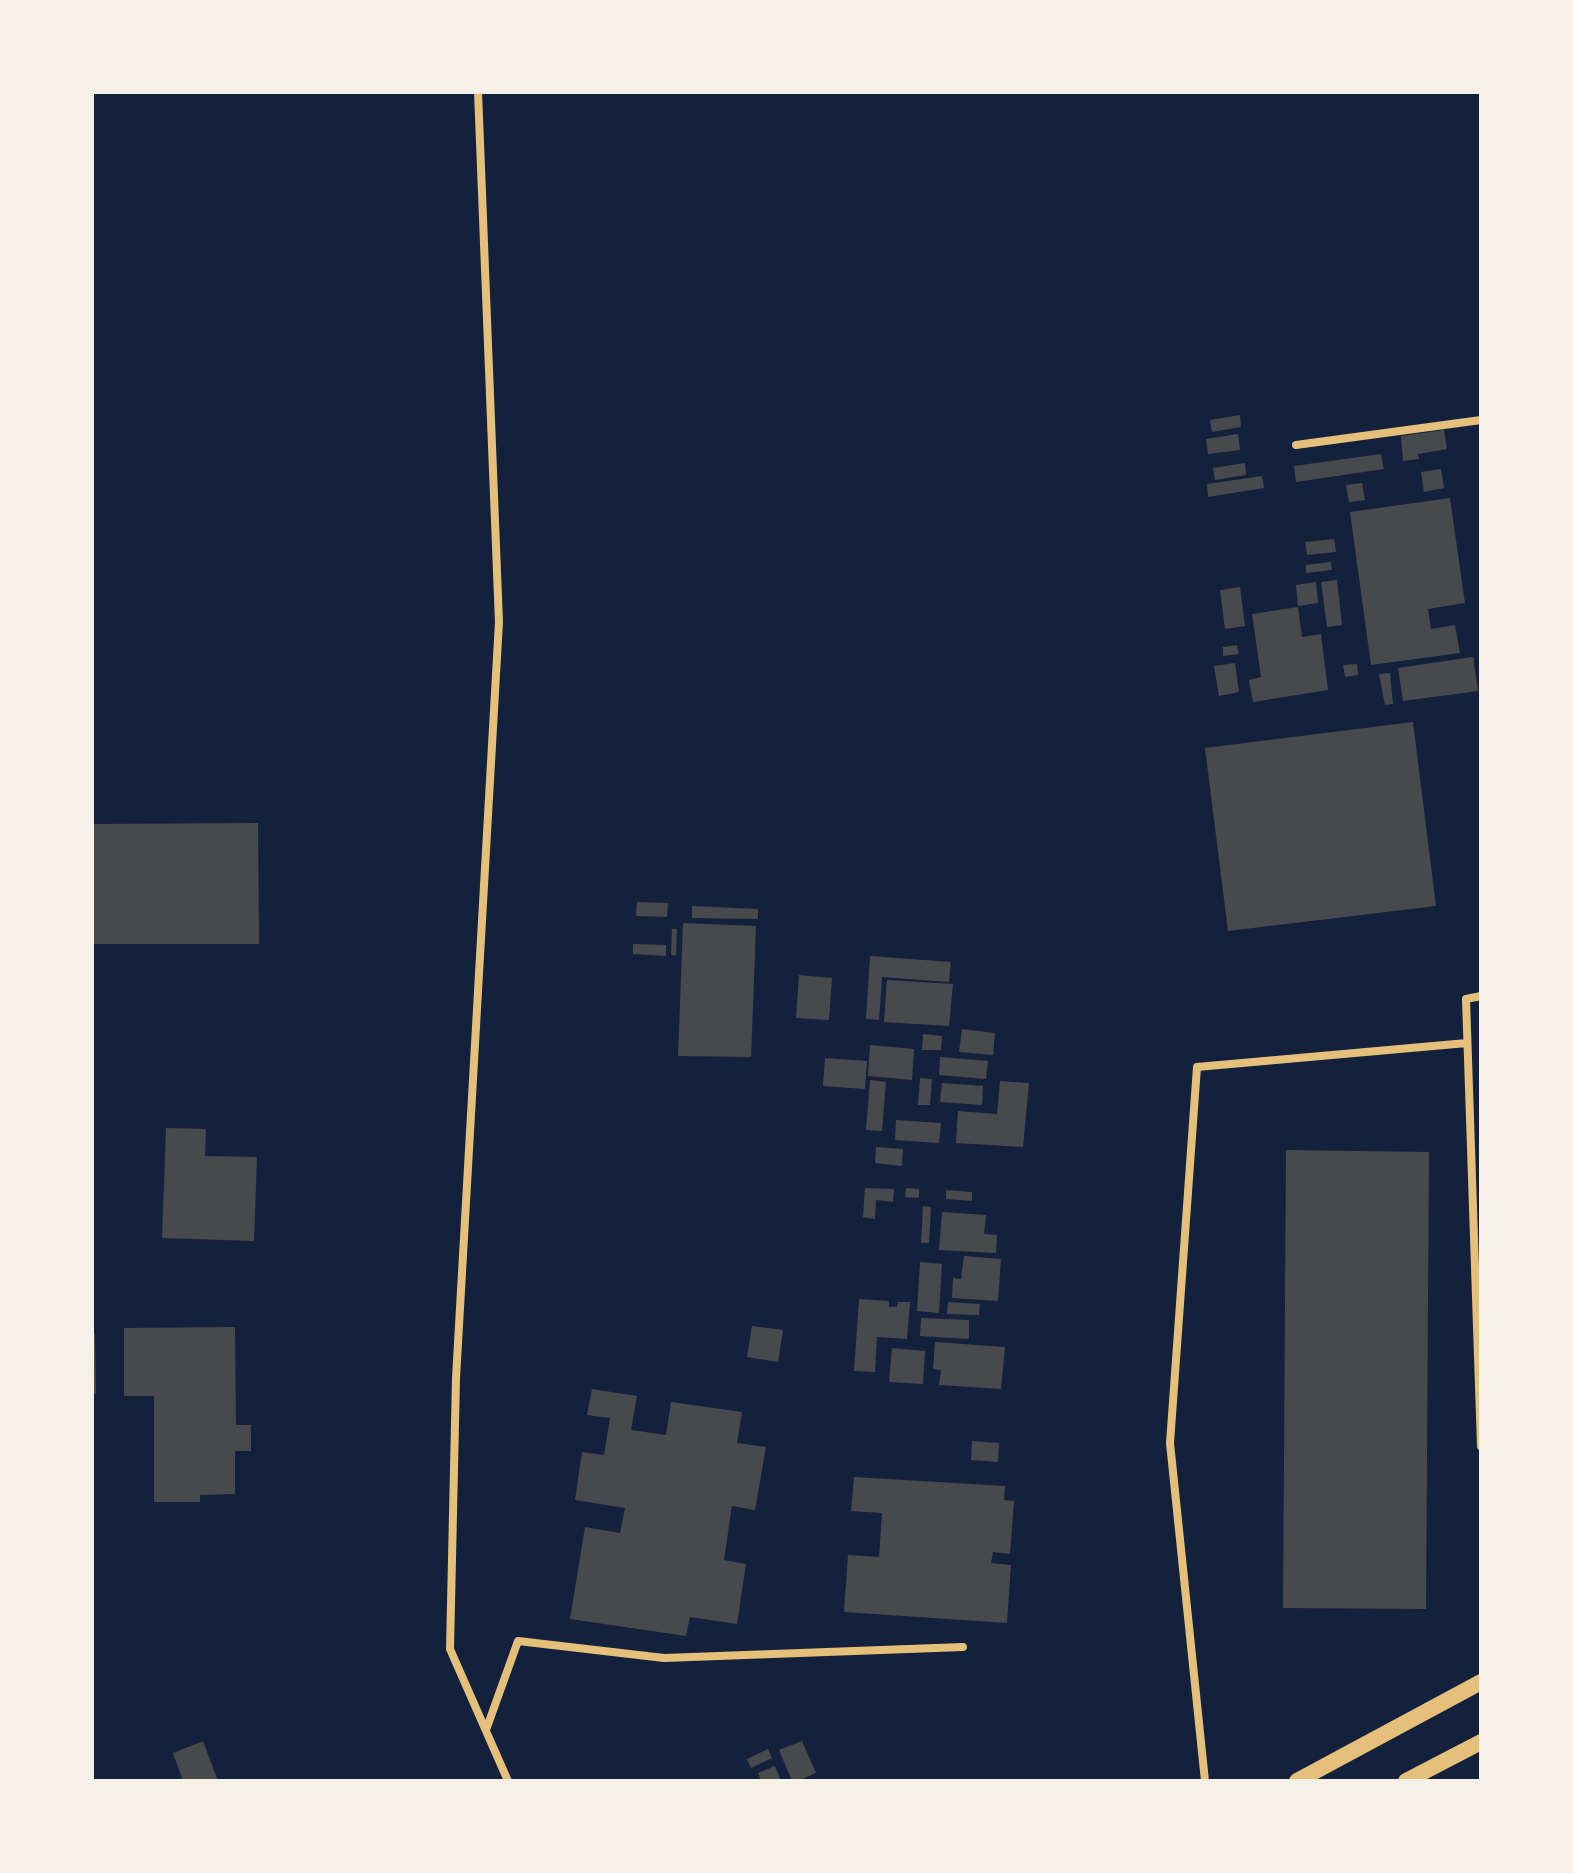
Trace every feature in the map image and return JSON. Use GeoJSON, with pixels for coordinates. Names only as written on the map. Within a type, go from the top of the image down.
{"type":"FeatureCollection","features":[{"type":"Feature","properties":{"kind":"main road"},"geometry":{"type":"LineString","coordinates":[[1297,1781],[1481,1682]]}},
{"type":"Feature","properties":{"kind":"main road"},"geometry":{"type":"LineString","coordinates":[[1406,1781],[1481,1742]]}},
{"type":"Feature","properties":{"kind":"street"},"geometry":{"type":"LineString","coordinates":[[478,92],[499,622],[456,1378],[450,1649],[508,1781]]}},
{"type":"Feature","properties":{"kind":"street"},"geometry":{"type":"LineString","coordinates":[[1296,445],[1481,420]]}},
{"type":"Feature","properties":{"kind":"street"},"geometry":{"type":"LineString","coordinates":[[1481,996],[1466,999],[1481,1446]]}},
{"type":"Feature","properties":{"kind":"street"},"geometry":{"type":"LineString","coordinates":[[1205,1781],[1170,1443],[1197,1067],[1467,1043]]}},
{"type":"Feature","properties":{"kind":"street"},"geometry":{"type":"LineString","coordinates":[[486,1731],[518,1641],[664,1658],[963,1647]]}},
{"type":"Feature","properties":{"kind":"building"},"geometry":{"type":"Polygon","coordinates":[[[1240,415],[1241,427],[1212,432],[1210,420],[1240,415]]]}},
{"type":"Feature","properties":{"kind":"building"},"geometry":{"type":"Polygon","coordinates":[[[1444,430],[1447,449],[1418,454],[1419,459],[1403,461],[1401,436],[1444,430]]]}},
{"type":"Feature","properties":{"kind":"building"},"geometry":{"type":"Polygon","coordinates":[[[1238,434],[1240,450],[1208,454],[1206,439],[1238,434]]]}},
{"type":"Feature","properties":{"kind":"building"},"geometry":{"type":"Polygon","coordinates":[[[1381,454],[1384,469],[1296,482],[1294,466],[1381,454]]]}},
{"type":"Feature","properties":{"kind":"building"},"geometry":{"type":"Polygon","coordinates":[[[1245,463],[1246,475],[1215,480],[1213,468],[1245,463]]]}},
{"type":"Feature","properties":{"kind":"building"},"geometry":{"type":"Polygon","coordinates":[[[1441,469],[1444,488],[1424,492],[1421,472],[1441,469]]]}},
{"type":"Feature","properties":{"kind":"building"},"geometry":{"type":"Polygon","coordinates":[[[1262,476],[1264,488],[1208,497],[1207,484],[1262,476]]]}},
{"type":"Feature","properties":{"kind":"building"},"geometry":{"type":"Polygon","coordinates":[[[1362,483],[1365,500],[1349,502],[1346,485],[1362,483]]]}},
{"type":"Feature","properties":{"kind":"building"},"geometry":{"type":"Polygon","coordinates":[[[1450,498],[1465,603],[1428,609],[1431,629],[1455,625],[1460,653],[1371,665],[1350,512],[1450,498]]]}},
{"type":"Feature","properties":{"kind":"building"},"geometry":{"type":"Polygon","coordinates":[[[1334,539],[1336,552],[1307,555],[1305,542],[1334,539]]]}},
{"type":"Feature","properties":{"kind":"building"},"geometry":{"type":"Polygon","coordinates":[[[1331,562],[1332,570],[1306,573],[1306,565],[1331,562]]]}},
{"type":"Feature","properties":{"kind":"building"},"geometry":{"type":"Polygon","coordinates":[[[1337,580],[1342,625],[1327,627],[1321,582],[1337,580]]]}},
{"type":"Feature","properties":{"kind":"building"},"geometry":{"type":"Polygon","coordinates":[[[1316,582],[1318,603],[1298,606],[1296,585],[1316,582]]]}},
{"type":"Feature","properties":{"kind":"building"},"geometry":{"type":"Polygon","coordinates":[[[1240,587],[1245,626],[1225,629],[1220,590],[1240,587]]]}},
{"type":"Feature","properties":{"kind":"building"},"geometry":{"type":"Polygon","coordinates":[[[1298,607],[1302,637],[1321,634],[1328,690],[1253,702],[1249,680],[1261,677],[1252,614],[1298,607]]]}},
{"type":"Feature","properties":{"kind":"building"},"geometry":{"type":"Polygon","coordinates":[[[1237,645],[1239,654],[1223,656],[1223,647],[1237,645]]]}},
{"type":"Feature","properties":{"kind":"building"},"geometry":{"type":"Polygon","coordinates":[[[1473,657],[1478,691],[1403,701],[1398,668],[1473,657]]]}},
{"type":"Feature","properties":{"kind":"building"},"geometry":{"type":"Polygon","coordinates":[[[1235,663],[1239,692],[1219,696],[1214,666],[1235,663]]]}},
{"type":"Feature","properties":{"kind":"building"},"geometry":{"type":"Polygon","coordinates":[[[1357,664],[1358,675],[1345,677],[1343,665],[1357,664]]]}},
{"type":"Feature","properties":{"kind":"building"},"geometry":{"type":"Polygon","coordinates":[[[1390,673],[1393,704],[1385,705],[1379,674],[1390,673]]]}},
{"type":"Feature","properties":{"kind":"building"},"geometry":{"type":"Polygon","coordinates":[[[1413,722],[1436,906],[1228,931],[1205,748],[1413,722]]]}},
{"type":"Feature","properties":{"kind":"building"},"geometry":{"type":"Polygon","coordinates":[[[258,823],[259,944],[92,944],[92,824],[258,823]]]}},
{"type":"Feature","properties":{"kind":"building"},"geometry":{"type":"Polygon","coordinates":[[[637,902],[668,903],[667,917],[636,916],[637,902]]]}},
{"type":"Feature","properties":{"kind":"building"},"geometry":{"type":"Polygon","coordinates":[[[692,906],[758,909],[758,919],[692,918],[692,906]]]}},
{"type":"Feature","properties":{"kind":"building"},"geometry":{"type":"Polygon","coordinates":[[[683,923],[756,926],[751,1057],[678,1056],[683,923]]]}},
{"type":"Feature","properties":{"kind":"building"},"geometry":{"type":"Polygon","coordinates":[[[672,929],[677,929],[676,955],[671,955],[672,929]]]}},
{"type":"Feature","properties":{"kind":"building"},"geometry":{"type":"Polygon","coordinates":[[[633,944],[666,945],[666,956],[633,954],[633,944]]]}},
{"type":"Feature","properties":{"kind":"building"},"geometry":{"type":"Polygon","coordinates":[[[870,956],[951,962],[949,982],[882,977],[879,1020],[866,1019],[870,956]]]}},
{"type":"Feature","properties":{"kind":"building"},"geometry":{"type":"Polygon","coordinates":[[[799,975],[832,978],[829,1020],[796,1018],[799,975]]]}},
{"type":"Feature","properties":{"kind":"building"},"geometry":{"type":"Polygon","coordinates":[[[887,980],[953,984],[949,1026],[884,1022],[887,980]]]}},
{"type":"Feature","properties":{"kind":"building"},"geometry":{"type":"Polygon","coordinates":[[[962,1029],[995,1033],[993,1055],[959,1052],[962,1029]]]}},
{"type":"Feature","properties":{"kind":"building"},"geometry":{"type":"Polygon","coordinates":[[[923,1034],[942,1036],[941,1050],[922,1050],[923,1034]]]}},
{"type":"Feature","properties":{"kind":"building"},"geometry":{"type":"Polygon","coordinates":[[[870,1045],[914,1049],[912,1080],[868,1076],[870,1045]]]}},
{"type":"Feature","properties":{"kind":"building"},"geometry":{"type":"Polygon","coordinates":[[[940,1057],[988,1061],[986,1079],[939,1075],[940,1057]]]}},
{"type":"Feature","properties":{"kind":"building"},"geometry":{"type":"Polygon","coordinates":[[[825,1058],[867,1061],[865,1089],[823,1086],[825,1058]]]}},
{"type":"Feature","properties":{"kind":"building"},"geometry":{"type":"Polygon","coordinates":[[[920,1078],[932,1079],[930,1105],[918,1105],[920,1078]]]}},
{"type":"Feature","properties":{"kind":"building"},"geometry":{"type":"Polygon","coordinates":[[[870,1080],[886,1082],[882,1131],[866,1130],[870,1080]]]}},
{"type":"Feature","properties":{"kind":"building"},"geometry":{"type":"Polygon","coordinates":[[[1000,1081],[1029,1083],[1023,1147],[956,1143],[958,1111],[997,1114],[1000,1081]]]}},
{"type":"Feature","properties":{"kind":"building"},"geometry":{"type":"Polygon","coordinates":[[[942,1083],[983,1086],[982,1105],[940,1102],[942,1083]]]}},
{"type":"Feature","properties":{"kind":"building"},"geometry":{"type":"Polygon","coordinates":[[[896,1120],[941,1123],[939,1143],[895,1140],[896,1120]]]}},
{"type":"Feature","properties":{"kind":"building"},"geometry":{"type":"Polygon","coordinates":[[[166,1128],[206,1129],[205,1156],[257,1157],[254,1241],[162,1238],[166,1128]]]}},
{"type":"Feature","properties":{"kind":"building"},"geometry":{"type":"Polygon","coordinates":[[[876,1147],[903,1149],[902,1166],[875,1163],[876,1147]]]}},
{"type":"Feature","properties":{"kind":"building"},"geometry":{"type":"Polygon","coordinates":[[[1286,1150],[1429,1152],[1426,1609],[1283,1608],[1286,1150]]]}},
{"type":"Feature","properties":{"kind":"building"},"geometry":{"type":"Polygon","coordinates":[[[865,1188],[894,1189],[893,1202],[876,1200],[875,1219],[863,1217],[865,1188]]]}},
{"type":"Feature","properties":{"kind":"building"},"geometry":{"type":"Polygon","coordinates":[[[906,1188],[919,1189],[919,1198],[905,1197],[906,1188]]]}},
{"type":"Feature","properties":{"kind":"building"},"geometry":{"type":"Polygon","coordinates":[[[946,1190],[972,1192],[972,1201],[946,1199],[946,1190]]]}},
{"type":"Feature","properties":{"kind":"building"},"geometry":{"type":"Polygon","coordinates":[[[923,1206],[931,1207],[929,1243],[921,1243],[923,1206]]]}},
{"type":"Feature","properties":{"kind":"building"},"geometry":{"type":"Polygon","coordinates":[[[942,1212],[986,1215],[984,1234],[997,1235],[996,1253],[939,1250],[942,1212]]]}},
{"type":"Feature","properties":{"kind":"building"},"geometry":{"type":"Polygon","coordinates":[[[964,1256],[1001,1259],[998,1301],[952,1298],[953,1278],[961,1279],[964,1256]]]}},
{"type":"Feature","properties":{"kind":"building"},"geometry":{"type":"Polygon","coordinates":[[[920,1262],[942,1264],[939,1313],[917,1311],[920,1262]]]}},
{"type":"Feature","properties":{"kind":"building"},"geometry":{"type":"Polygon","coordinates":[[[859,1299],[889,1301],[889,1307],[897,1307],[898,1302],[910,1302],[907,1339],[877,1337],[875,1372],[854,1371],[859,1299]]]}},
{"type":"Feature","properties":{"kind":"building"},"geometry":{"type":"Polygon","coordinates":[[[948,1302],[980,1304],[979,1315],[947,1314],[948,1302]]]}},
{"type":"Feature","properties":{"kind":"building"},"geometry":{"type":"Polygon","coordinates":[[[921,1318],[969,1320],[969,1339],[920,1336],[921,1318]]]}},
{"type":"Feature","properties":{"kind":"building"},"geometry":{"type":"Polygon","coordinates":[[[752,1326],[783,1330],[778,1362],[747,1357],[752,1326]]]}},
{"type":"Feature","properties":{"kind":"building"},"geometry":{"type":"Polygon","coordinates":[[[235,1327],[236,1425],[251,1425],[251,1451],[235,1451],[235,1494],[200,1495],[200,1502],[154,1502],[154,1396],[124,1396],[124,1328],[235,1327]]]}},
{"type":"Feature","properties":{"kind":"building"},"geometry":{"type":"Polygon","coordinates":[[[92,1334],[95,1334],[96,1394],[92,1394],[92,1334]]]}},
{"type":"Feature","properties":{"kind":"building"},"geometry":{"type":"Polygon","coordinates":[[[935,1342],[1005,1347],[1001,1389],[939,1385],[941,1370],[933,1369],[935,1342]]]}},
{"type":"Feature","properties":{"kind":"building"},"geometry":{"type":"Polygon","coordinates":[[[892,1348],[925,1351],[923,1384],[889,1382],[892,1348]]]}},
{"type":"Feature","properties":{"kind":"building"},"geometry":{"type":"Polygon","coordinates":[[[592,1389],[637,1396],[631,1430],[666,1435],[671,1402],[742,1412],[737,1443],[766,1447],[755,1510],[732,1506],[724,1560],[746,1564],[737,1624],[690,1617],[686,1636],[570,1619],[585,1527],[620,1533],[625,1508],[575,1500],[582,1452],[604,1455],[610,1418],[587,1415],[592,1389]]]}},
{"type":"Feature","properties":{"kind":"building"},"geometry":{"type":"Polygon","coordinates":[[[972,1441],[999,1443],[998,1462],[971,1460],[972,1441]]]}},
{"type":"Feature","properties":{"kind":"building"},"geometry":{"type":"Polygon","coordinates":[[[854,1477],[1005,1486],[1004,1500],[1014,1501],[1010,1554],[993,1552],[991,1563],[1011,1565],[1007,1623],[844,1612],[848,1555],[879,1557],[882,1513],[851,1511],[854,1477]]]}},
{"type":"Feature","properties":{"kind":"building"},"geometry":{"type":"Polygon","coordinates":[[[203,1741],[218,1781],[183,1781],[173,1753],[203,1741]]]}},
{"type":"Feature","properties":{"kind":"building"},"geometry":{"type":"Polygon","coordinates":[[[802,1741],[816,1773],[792,1781],[779,1750],[802,1741]]]}},
{"type":"Feature","properties":{"kind":"building"},"geometry":{"type":"Polygon","coordinates":[[[768,1749],[772,1758],[751,1768],[747,1759],[768,1749]]]}},
{"type":"Feature","properties":{"kind":"building"},"geometry":{"type":"Polygon","coordinates":[[[775,1766],[781,1781],[761,1781],[758,1773],[775,1766]]]}}]}
